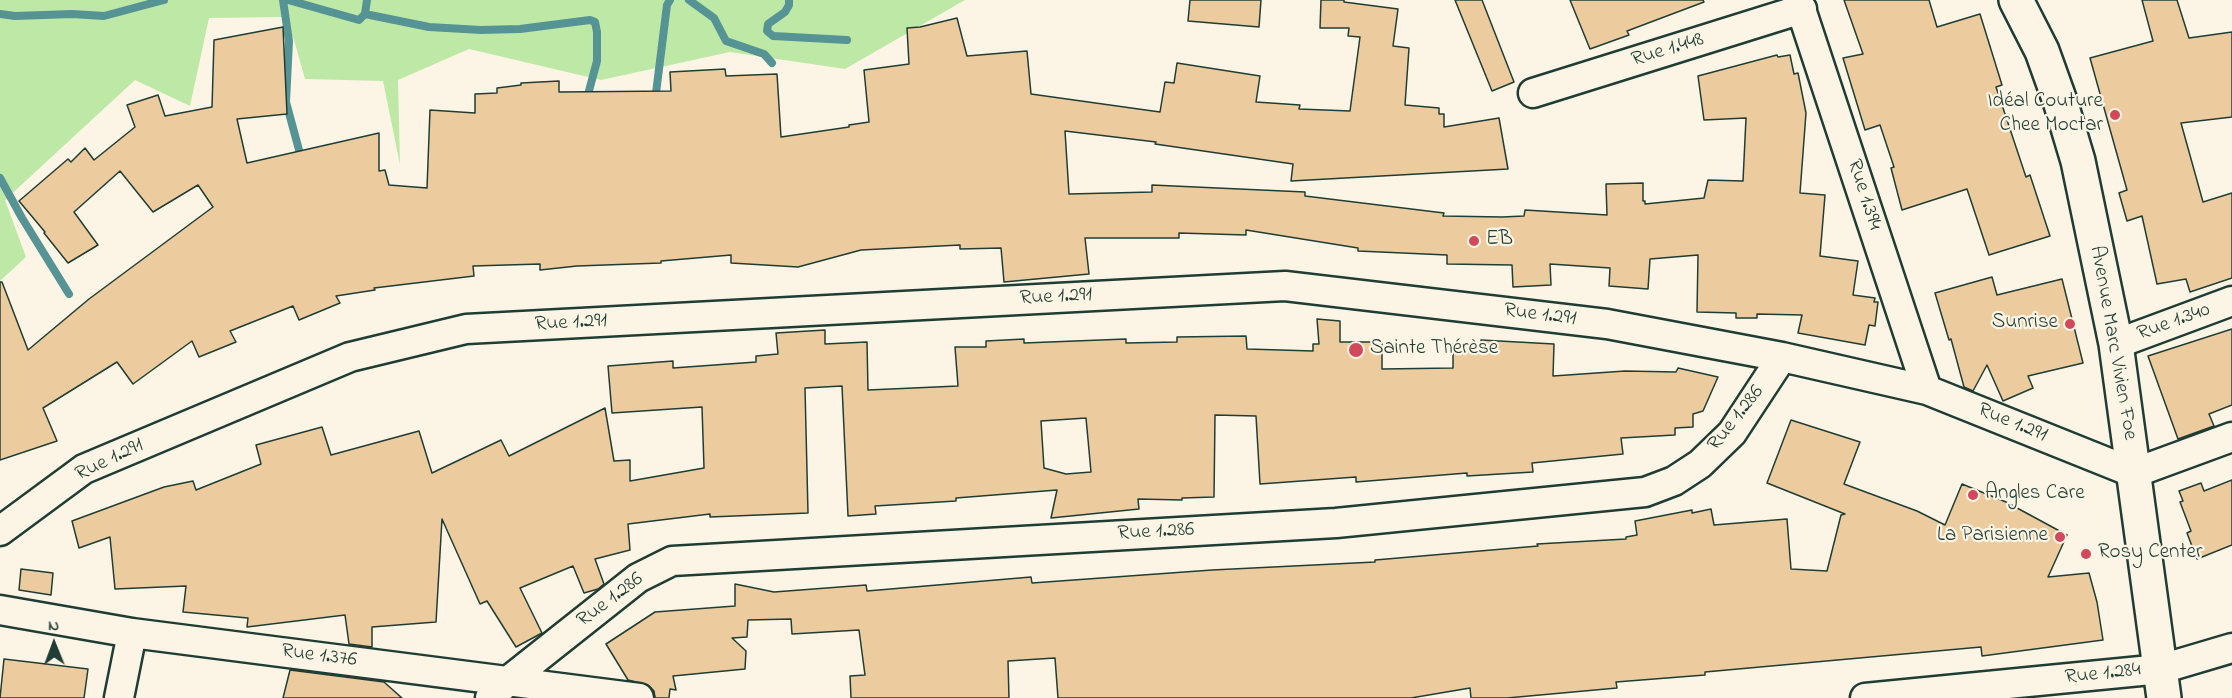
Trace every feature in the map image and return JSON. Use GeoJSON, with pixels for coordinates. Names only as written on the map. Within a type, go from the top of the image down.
{"type":"FeatureCollection","features":[{"type":"Feature","properties":{"kind":"main road","name":"Avenue Marc Vivien Foe"},"geometry":{"type":"LineString","coordinates":[[2016,0],[2042,51],[2078,161],[2116,344],[2162,683]]}},
{"type":"Feature","properties":{"kind":"street","name":"Rue 1.448"},"geometry":{"type":"LineString","coordinates":[[1533,93],[1800,5]]}},
{"type":"Feature","properties":{"kind":"street","name":"Rue 1.394"},"geometry":{"type":"LineString","coordinates":[[1800,5],[1927,390]]}},
{"type":"Feature","properties":{"kind":"street","name":"Rue 1.291"},"geometry":{"type":"LineString","coordinates":[[0,531],[84,469],[350,357],[466,329],[1285,286],[1607,324],[1782,357],[1927,390],[2134,473]]}},
{"type":"Feature","properties":{"kind":"street","name":"Rue 1.340"},"geometry":{"type":"LineString","coordinates":[[2116,344],[2232,301]]}},
{"type":"Feature","properties":{"kind":"street","name":"Rue 1.286"},"geometry":{"type":"LineString","coordinates":[[499,690],[638,578],[672,561],[1336,523],[1645,492],[1674,481],[1700,464],[1732,433],[1782,357]]}},
{"type":"Feature","properties":{"kind":"street"},"geometry":{"type":"LineString","coordinates":[[2134,473],[2232,436]]}},
{"type":"Feature","properties":{"kind":"street","name":"Rue 1.376"},"geometry":{"type":"LineString","coordinates":[[0,610],[132,633],[499,690],[639,698]]}},
{"type":"Feature","properties":{"kind":"street"},"geometry":{"type":"LineString","coordinates":[[119,698],[132,633]]}},
{"type":"Feature","properties":{"kind":"street","name":"Rue 1.284"},"geometry":{"type":"LineString","coordinates":[[1865,698],[2162,683],[2232,648]]}},
{"type":"Feature","properties":{"kind":"green space"},"geometry":{"type":"Polygon","coordinates":[[[0,0],[965,0],[845,69],[730,52],[601,80],[469,49],[398,80],[400,165],[383,81],[305,79],[294,40],[284,17],[209,18],[190,106],[135,80],[5,200],[26,257],[0,281],[0,0]]]}},
{"type":"Feature","properties":{"kind":"building"},"geometry":{"type":"Polygon","coordinates":[[[1190,0],[1261,0],[1259,27],[1188,21],[1190,0]]]}},
{"type":"Feature","properties":{"kind":"building"},"geometry":{"type":"Polygon","coordinates":[[[1321,0],[1344,0],[1344,2],[1398,9],[1393,46],[1409,48],[1405,105],[1439,108],[1439,114],[1444,114],[1444,127],[1499,118],[1508,169],[1291,181],[1293,164],[1155,144],[1156,142],[1065,131],[1069,194],[1152,192],[1152,185],[1305,192],[1305,196],[1444,213],[1443,216],[1502,217],[1524,216],[1525,210],[1607,215],[1606,184],[1643,183],[1645,204],[1704,198],[1708,180],[1743,181],[1746,118],[1704,120],[1698,76],[1777,55],[1778,57],[1790,55],[1794,74],[1798,73],[1806,113],[1800,193],[1825,195],[1820,256],[1858,261],[1853,295],[1875,298],[1874,302],[1878,302],[1875,326],[1869,325],[1865,345],[1798,333],[1802,315],[1757,314],[1757,318],[1736,318],[1736,313],[1697,312],[1698,255],[1650,259],[1648,289],[1609,286],[1610,268],[1550,264],[1551,285],[1513,287],[1512,265],[1447,264],[1447,255],[1358,251],[1358,248],[1246,230],[1246,235],[1179,233],[1179,238],[1085,238],[1089,274],[1004,282],[1001,248],[960,249],[960,245],[861,250],[798,267],[731,263],[731,255],[661,261],[661,263],[577,266],[540,270],[540,264],[473,266],[474,276],[374,288],[375,290],[336,296],[340,303],[299,320],[293,306],[230,331],[236,342],[199,357],[192,341],[133,384],[117,362],[43,408],[57,441],[0,460],[0,282],[2,282],[28,350],[89,299],[213,207],[198,185],[153,212],[120,171],[74,212],[98,245],[68,263],[19,201],[68,159],[71,162],[85,148],[94,160],[135,127],[127,105],[158,95],[165,116],[212,107],[214,40],[283,27],[287,114],[237,119],[247,163],[379,133],[379,171],[385,170],[389,185],[427,188],[430,110],[475,113],[475,94],[497,93],[497,88],[521,85],[521,83],[559,81],[559,92],[671,91],[670,72],[725,69],[726,76],[777,74],[781,137],[849,127],[849,125],[869,122],[864,70],[909,64],[907,28],[957,18],[967,56],[1027,51],[1031,94],[1160,112],[1165,82],[1174,83],[1177,63],[1260,76],[1256,102],[1300,105],[1299,109],[1350,111],[1360,37],[1348,36],[1349,28],[1320,28],[1321,0]]]}},
{"type":"Feature","properties":{"kind":"building"},"geometry":{"type":"Polygon","coordinates":[[[1455,0],[1482,0],[1514,82],[1492,91],[1455,0]]]}},
{"type":"Feature","properties":{"kind":"building"},"geometry":{"type":"Polygon","coordinates":[[[1570,0],[1703,0],[1704,2],[1627,31],[1629,35],[1590,49],[1570,0]]]}},
{"type":"Feature","properties":{"kind":"building"},"geometry":{"type":"Polygon","coordinates":[[[1844,0],[1929,0],[1937,27],[1980,14],[2002,85],[1996,87],[2026,177],[2030,175],[2050,236],[1989,255],[1967,189],[1902,210],[1891,168],[1894,167],[1880,125],[1865,130],[1843,58],[1863,54],[1844,0]]]}},
{"type":"Feature","properties":{"kind":"building"},"geometry":{"type":"Polygon","coordinates":[[[2142,0],[2177,0],[2189,38],[2232,32],[2232,117],[2181,123],[2203,202],[2232,193],[2232,278],[2190,292],[2186,279],[2157,284],[2142,216],[2127,221],[2119,193],[2127,190],[2090,58],[2153,41],[2142,0]]]}},
{"type":"Feature","properties":{"kind":"building"},"geometry":{"type":"Polygon","coordinates":[[[1992,277],[1997,295],[2062,279],[2083,363],[2028,376],[2033,388],[2003,401],[1987,365],[1973,391],[1964,387],[1935,293],[1992,277]]]}},
{"type":"Feature","properties":{"kind":"building"},"geometry":{"type":"Polygon","coordinates":[[[1317,319],[1340,321],[1340,342],[1382,342],[1382,369],[1453,368],[1453,344],[1481,344],[1481,340],[1554,344],[1553,376],[1625,371],[1676,372],[1678,368],[1718,377],[1703,411],[1693,414],[1693,427],[1675,428],[1675,435],[1621,438],[1623,454],[1532,463],[1533,472],[1467,476],[1467,473],[1356,482],[1356,477],[1260,484],[1256,416],[1215,415],[1214,497],[1182,498],[1182,500],[1138,499],[1139,509],[1051,518],[1057,490],[956,498],[956,501],[875,506],[876,514],[848,516],[842,386],[805,388],[808,513],[710,517],[710,514],[628,524],[630,550],[595,559],[604,584],[598,589],[584,593],[573,566],[520,588],[542,633],[516,647],[487,601],[480,604],[442,519],[436,622],[372,627],[372,647],[349,644],[345,615],[247,627],[248,618],[183,612],[186,586],[115,589],[110,537],[79,548],[72,521],[164,487],[193,481],[196,490],[261,464],[256,445],[322,427],[331,455],[419,431],[432,473],[501,440],[509,456],[605,408],[614,461],[630,460],[630,481],[704,468],[702,407],[612,413],[608,366],[673,361],[673,368],[756,362],[756,356],[778,354],[776,333],[825,330],[825,344],[867,342],[868,390],[958,386],[955,347],[986,347],[986,341],[1024,339],[1024,343],[1126,339],[1126,343],[1177,342],[1177,337],[1246,336],[1247,349],[1313,351],[1313,344],[1319,344],[1317,319]],[[1086,418],[1041,421],[1044,468],[1066,474],[1091,472],[1086,418]]]}},
{"type":"Feature","properties":{"kind":"building"},"geometry":{"type":"Polygon","coordinates":[[[2232,329],[2232,405],[2209,414],[2214,426],[2178,439],[2148,356],[2232,329]]]}},
{"type":"Feature","properties":{"kind":"building"},"geometry":{"type":"Polygon","coordinates":[[[1791,420],[1860,442],[1844,484],[1917,511],[1945,525],[1962,484],[2006,502],[2067,535],[2048,577],[2089,573],[2097,602],[2103,640],[1982,656],[1981,647],[1705,672],[1705,675],[1616,682],[1617,688],[1507,698],[1471,698],[1470,688],[1411,698],[1058,698],[1055,658],[1008,661],[1009,698],[851,698],[850,676],[865,675],[859,630],[792,634],[791,619],[748,620],[747,637],[732,638],[746,651],[745,669],[673,676],[676,690],[670,689],[669,698],[655,698],[654,691],[648,685],[628,680],[606,644],[655,612],[735,606],[735,584],[774,592],[866,585],[867,591],[1031,577],[1032,583],[1212,570],[1375,562],[1375,560],[1538,546],[1537,544],[1626,539],[1626,537],[1637,535],[1635,521],[1692,510],[1692,513],[1711,509],[1714,525],[1787,519],[1791,569],[1827,571],[1841,515],[1845,514],[1767,483],[1791,420]]]}},
{"type":"Feature","properties":{"kind":"building"},"geometry":{"type":"Polygon","coordinates":[[[2232,480],[2232,545],[2197,559],[2187,533],[2191,531],[2180,502],[2183,501],[2179,491],[2201,483],[2204,491],[2232,480]]]}},
{"type":"Feature","properties":{"kind":"building"},"geometry":{"type":"Polygon","coordinates":[[[21,569],[53,573],[51,595],[19,590],[21,569]]]}},
{"type":"Feature","properties":{"kind":"building"},"geometry":{"type":"Polygon","coordinates":[[[4,659],[88,669],[84,698],[0,698],[4,659]]]}},
{"type":"Feature","properties":{"kind":"building"},"geometry":{"type":"Polygon","coordinates":[[[290,670],[384,682],[402,698],[283,698],[290,670]]]}},
{"type":"Feature","properties":{"kind":"waterway"},"geometry":{"type":"LineString","coordinates":[[0,14],[104,16],[164,0]]}},
{"type":"Feature","properties":{"kind":"waterway"},"geometry":{"type":"LineString","coordinates":[[283,0],[289,41],[286,102],[302,161]]}},
{"type":"Feature","properties":{"kind":"waterway"},"geometry":{"type":"LineString","coordinates":[[288,0],[359,20],[365,14],[367,0]]}},
{"type":"Feature","properties":{"kind":"waterway"},"geometry":{"type":"LineString","coordinates":[[655,101],[667,5],[670,0]]}},
{"type":"Feature","properties":{"kind":"waterway"},"geometry":{"type":"LineString","coordinates":[[689,0],[714,18],[726,41],[764,54],[772,63]]}},
{"type":"Feature","properties":{"kind":"waterway"},"geometry":{"type":"LineString","coordinates":[[789,0],[785,12],[768,24],[767,31],[773,36],[847,40]]}},
{"type":"Feature","properties":{"kind":"waterway"},"geometry":{"type":"LineString","coordinates":[[365,14],[429,27],[481,30],[520,29],[590,20],[595,22],[597,32],[597,61],[586,102]]}},
{"type":"Feature","properties":{"kind":"waterway"},"geometry":{"type":"LineString","coordinates":[[0,178],[69,294]]}},
{"type":"Feature","properties":{"kind":"place","name":"Idéal Couture Chee Moctar"},"geometry":{"type":"Point","coordinates":[2115,115]}},
{"type":"Feature","properties":{"kind":"place","name":"EB"},"geometry":{"type":"Point","coordinates":[1474,241]}},
{"type":"Feature","properties":{"kind":"place","name":"Sunrise"},"geometry":{"type":"Point","coordinates":[2070,324]}},
{"type":"Feature","properties":{"kind":"place","name":"Sainte Thérèse"},"geometry":{"type":"Point","coordinates":[1356,350]}},
{"type":"Feature","properties":{"kind":"place","name":"Angles Care"},"geometry":{"type":"Point","coordinates":[1973,495]}},
{"type":"Feature","properties":{"kind":"place","name":"La Parisienne"},"geometry":{"type":"Point","coordinates":[2060,537]}},
{"type":"Feature","properties":{"kind":"place","name":"Rosy Center"},"geometry":{"type":"Point","coordinates":[2086,554]}}]}
